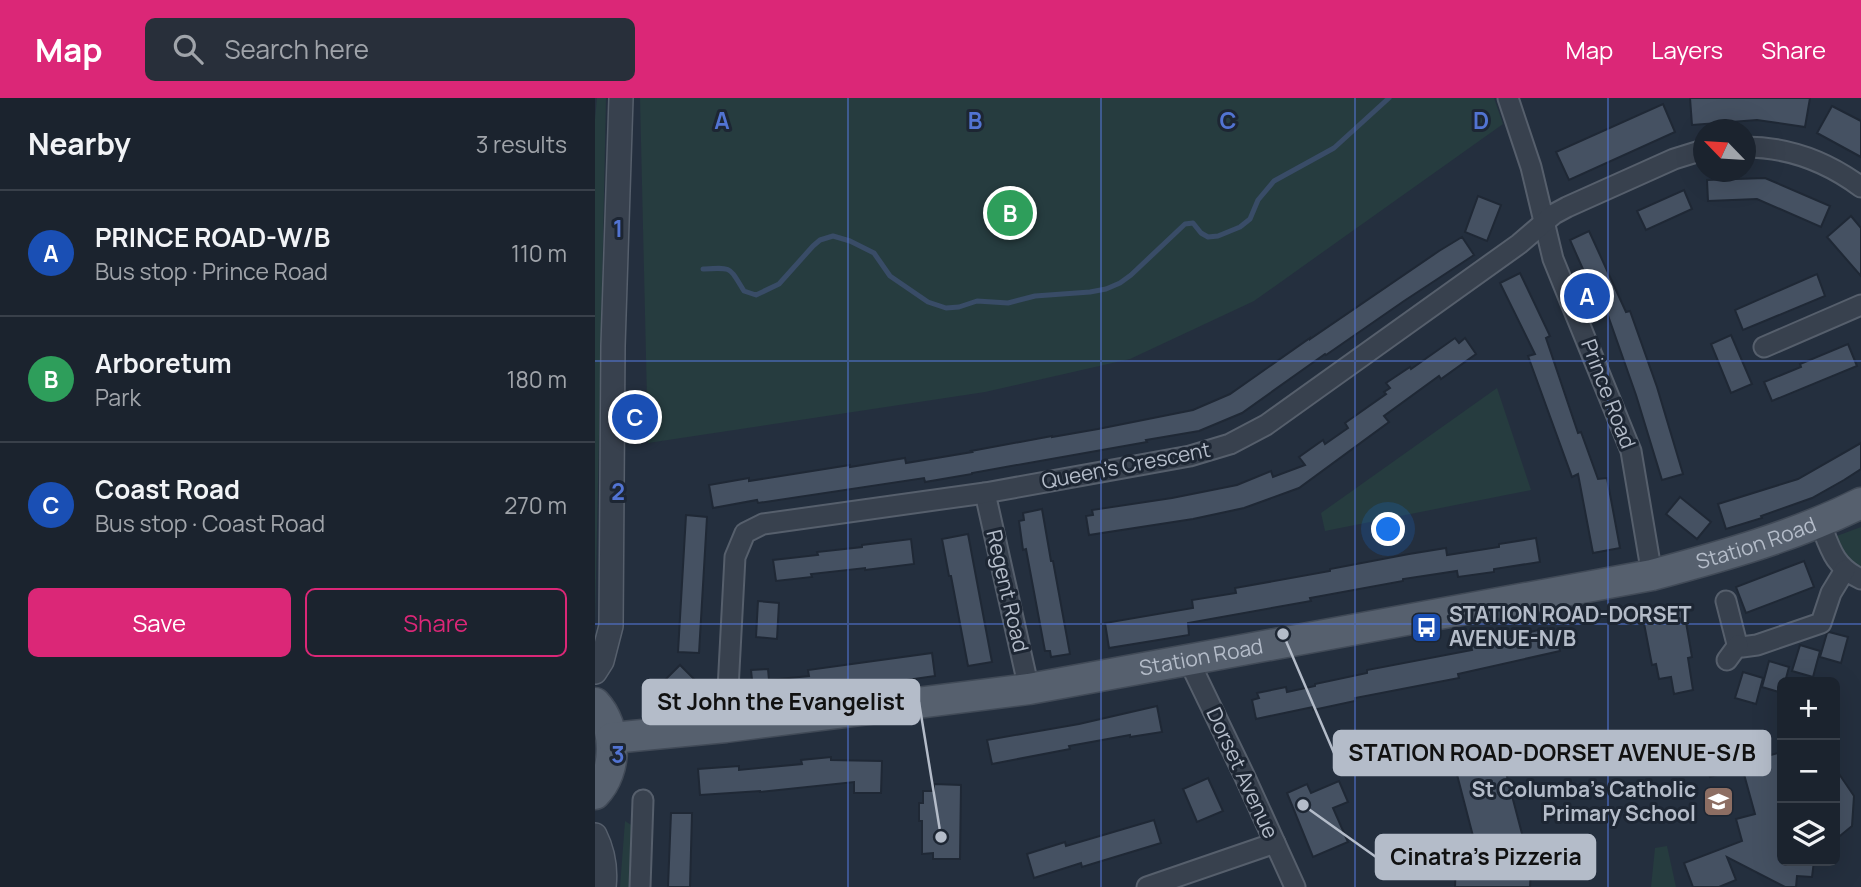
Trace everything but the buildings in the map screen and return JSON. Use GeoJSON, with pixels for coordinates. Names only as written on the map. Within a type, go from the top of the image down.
{"type":"FeatureCollection","features":[{"type":"Feature","properties":{"kind":"main road","name":"Station Road"},"geometry":{"type":"LineString","coordinates":[[612,738],[726,727],[1029,689],[1652,575],[1724,556],[1820,523],[1861,503]]}},
{"type":"Feature","properties":{"kind":"main road"},"geometry":{"type":"LineString","coordinates":[[595,703],[602,710],[612,738],[610,768],[601,788],[595,794]]}},
{"type":"Feature","properties":{"kind":"street"},"geometry":{"type":"LineString","coordinates":[[595,672],[602,661],[611,626],[613,346],[621,98]]}},
{"type":"Feature","properties":{"kind":"street","name":"Prince Road"},"geometry":{"type":"LineString","coordinates":[[1508,98],[1531,167],[1553,259],[1631,452],[1652,575]]}},
{"type":"Feature","properties":{"kind":"street"},"geometry":{"type":"LineString","coordinates":[[1756,148],[1780,150],[1822,162],[1861,187]]}},
{"type":"Feature","properties":{"kind":"street","name":"Queen's Crescent"},"geometry":{"type":"LineString","coordinates":[[726,727],[735,557],[745,533],[763,524],[985,493],[1190,456],[1230,444],[1266,425],[1519,244],[1543,222],[1567,207],[1693,153]]}},
{"type":"Feature","properties":{"kind":"street"},"geometry":{"type":"LineString","coordinates":[[1764,347],[1861,306]]}},
{"type":"Feature","properties":{"kind":"street","name":"Regent Road"},"geometry":{"type":"LineString","coordinates":[[985,493],[1029,689]]}},
{"type":"Feature","properties":{"kind":"street"},"geometry":{"type":"LineString","coordinates":[[1726,601],[1733,652],[1819,624],[1831,593],[1853,575],[1835,557],[1820,523]]}},
{"type":"Feature","properties":{"kind":"street","name":"Dorset Avenue"},"geometry":{"type":"LineString","coordinates":[[1188,659],[1295,887]]}},
{"type":"Feature","properties":{"kind":"street"},"geometry":{"type":"LineString","coordinates":[[640,887],[643,800]]}},
{"type":"Feature","properties":{"kind":"street"},"geometry":{"type":"LineString","coordinates":[[595,835],[602,852],[604,887]]}},
{"type":"Feature","properties":{"kind":"street"},"geometry":{"type":"LineString","coordinates":[[1147,887],[1275,843]]}},
{"type":"Feature","properties":{"kind":"green space"},"geometry":{"type":"Polygon","coordinates":[[[597,98],[606,98],[595,626],[595,119],[597,98]]]}},
{"type":"Feature","properties":{"kind":"green space"},"geometry":{"type":"Polygon","coordinates":[[[640,98],[1494,98],[1503,124],[1254,301],[1130,359],[985,392],[648,443],[640,98]]]}},
{"type":"Feature","properties":{"kind":"green space"},"geometry":{"type":"Polygon","coordinates":[[[1497,388],[1531,490],[1325,531],[1321,513],[1497,388]]]}},
{"type":"Feature","properties":{"kind":"green space"},"geometry":{"type":"Polygon","coordinates":[[[1861,527],[1861,571],[1849,565],[1834,537],[1861,527]]]}},
{"type":"Feature","properties":{"kind":"green space"},"geometry":{"type":"Polygon","coordinates":[[[625,821],[636,828],[634,887],[620,887],[625,821]]]}},
{"type":"Feature","properties":{"kind":"green space"},"geometry":{"type":"Polygon","coordinates":[[[1667,846],[1676,887],[1651,887],[1655,848],[1667,846]]]}},
{"type":"Feature","properties":{"kind":"waterway"},"geometry":{"type":"LineString","coordinates":[[703,269],[729,270],[744,291],[756,295],[779,284],[813,246],[820,240],[833,236],[874,253],[890,276],[928,302],[946,308],[977,301],[1008,303],[1035,296],[1106,289],[1131,275],[1185,224],[1193,223],[1208,237],[1240,227],[1250,219],[1258,200],[1274,181],[1334,148],[1389,98]]}},
{"type":"Feature","properties":{"kind":"place","name":"Arboretum"},"geometry":{"type":"Point","coordinates":[1010,213]}},
{"type":"Feature","properties":{"kind":"place","name":"PRINCE ROAD-W/B"},"geometry":{"type":"Point","coordinates":[1587,296]}},
{"type":"Feature","properties":{"kind":"place","name":"Coast Road"},"geometry":{"type":"Point","coordinates":[635,417]}},
{"type":"Feature","properties":{"kind":"place","name":"STATION ROAD-DORSET AVENUE-N/B"},"geometry":{"type":"Point","coordinates":[1426,627]}},
{"type":"Feature","properties":{"kind":"place","name":"STATION ROAD-DORSET AVENUE-S/B"},"geometry":{"type":"Point","coordinates":[1283,634]}},
{"type":"Feature","properties":{"kind":"place","name":"St Columba's Catholic Primary School"},"geometry":{"type":"Point","coordinates":[1719,802]}},
{"type":"Feature","properties":{"kind":"place","name":"Cinatra's Pizzeria"},"geometry":{"type":"Point","coordinates":[1303,805]}},
{"type":"Feature","properties":{"kind":"place","name":"St John the Evangelist"},"geometry":{"type":"Point","coordinates":[941,837]}}]}
